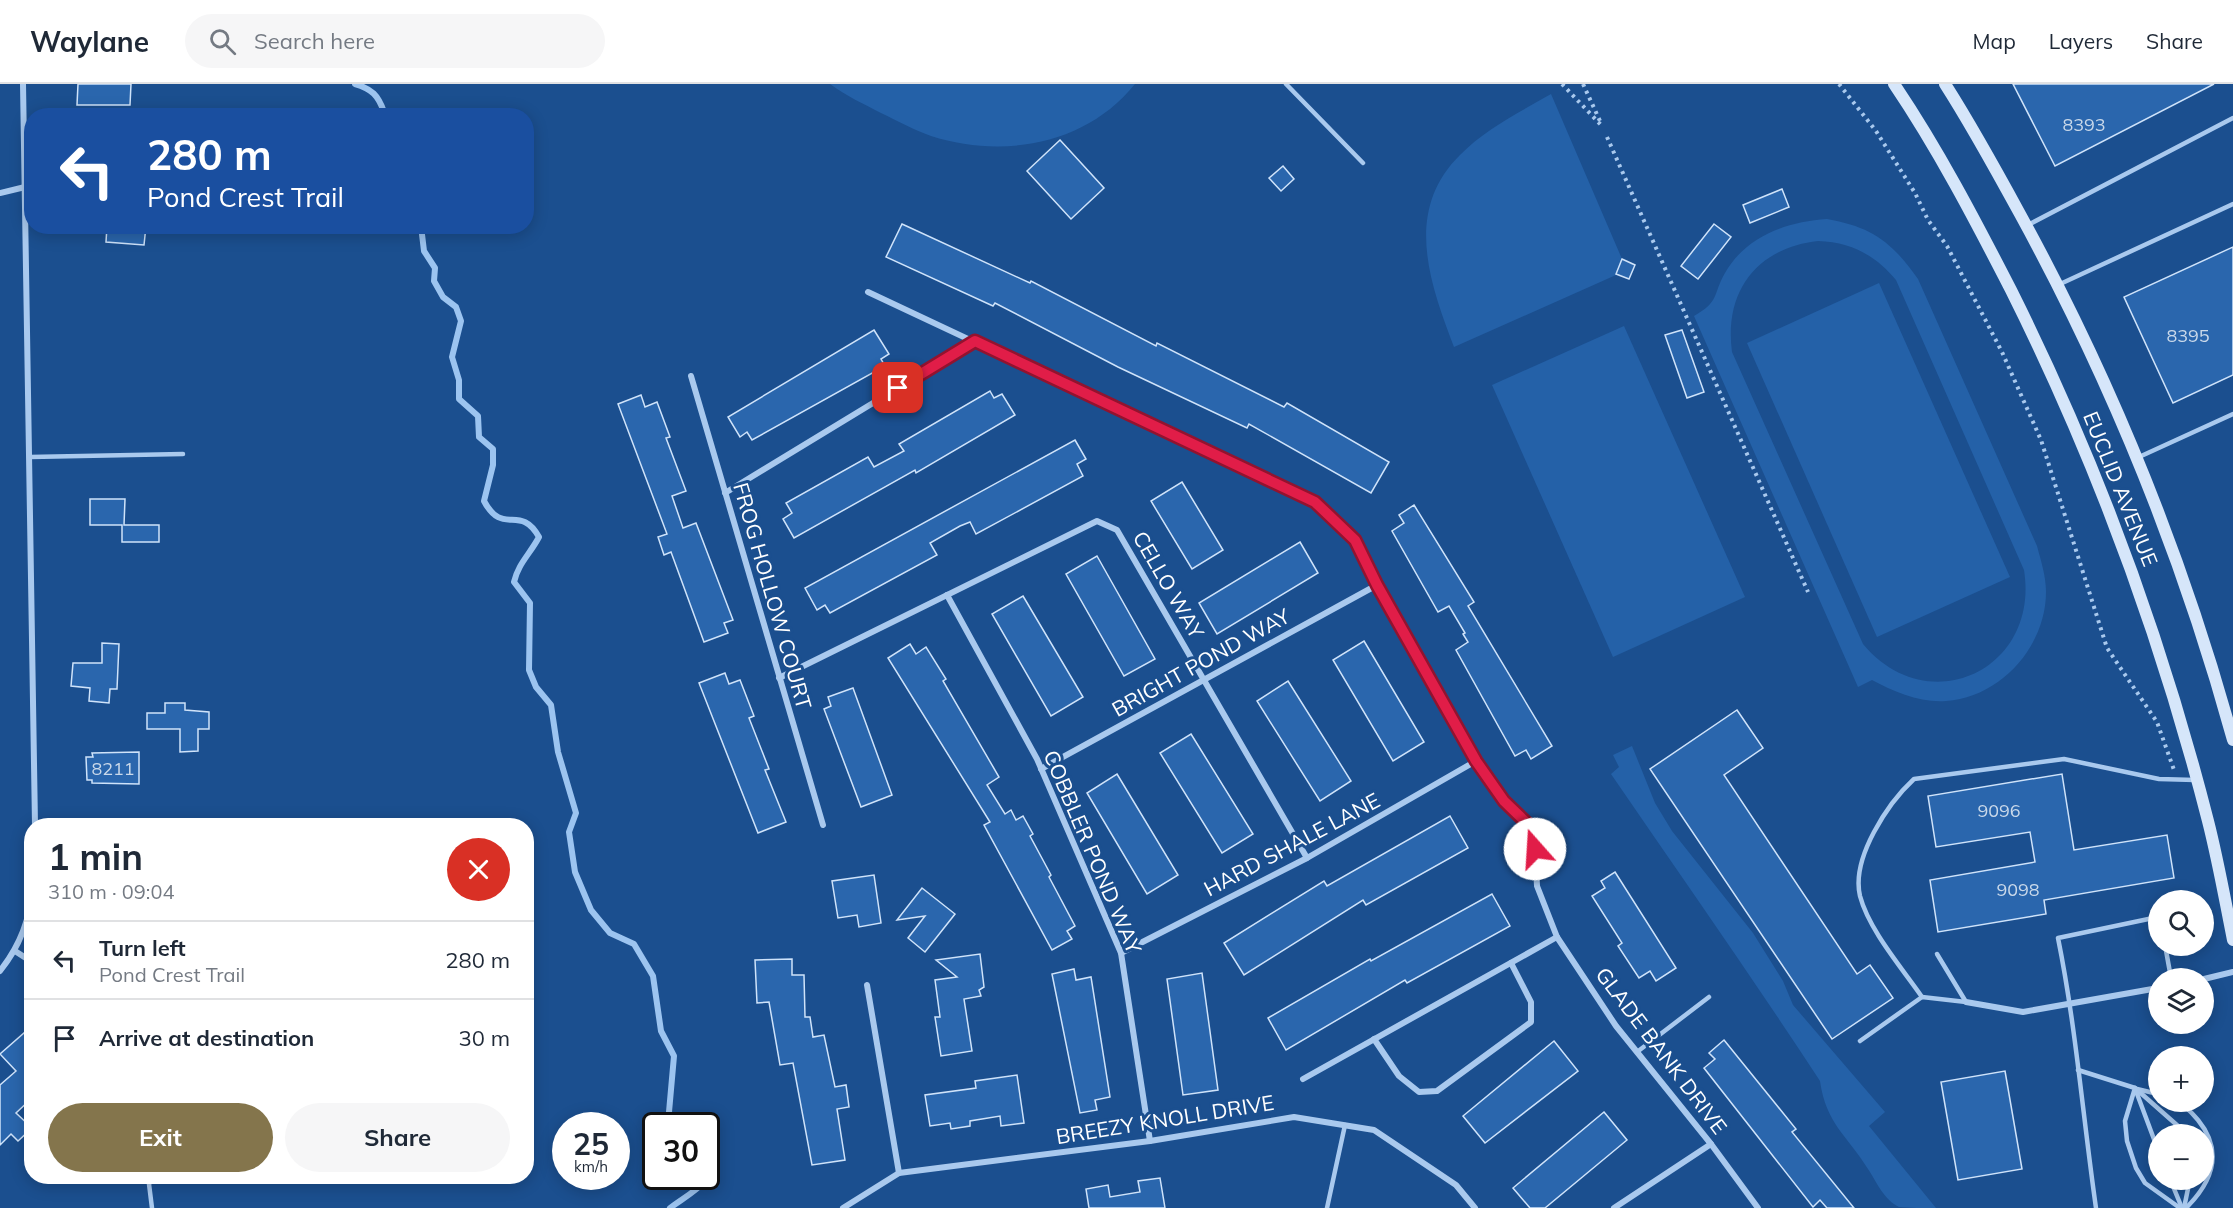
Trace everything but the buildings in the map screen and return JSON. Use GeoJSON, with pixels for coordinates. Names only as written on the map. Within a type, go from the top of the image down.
{"type":"FeatureCollection","features":[{"type":"Feature","properties":{"kind":"street"},"geometry":{"type":"LineString","coordinates":[[23,84],[24,136]]}},
{"type":"Feature","properties":{"kind":"street","name":"EUCLID AVENUE"},"geometry":{"type":"LineString","coordinates":[[1894,84],[1938,155],[1993,255],[2082,441],[2151,623],[2198,781],[2233,940]]}},
{"type":"Feature","properties":{"kind":"street","name":"EUCLID AVENUE"},"geometry":{"type":"LineString","coordinates":[[1945,84],[2058,285],[2136,458],[2182,577],[2233,741]]}},
{"type":"Feature","properties":{"kind":"street"},"geometry":{"type":"LineString","coordinates":[[0,193],[24,187]]}},
{"type":"Feature","properties":{"kind":"street"},"geometry":{"type":"LineString","coordinates":[[26,234],[35,818]]}},
{"type":"Feature","properties":{"kind":"street","name":"GLADE BANK DRIVE"},"geometry":{"type":"LineString","coordinates":[[868,291],[1315,502],[1355,540],[1377,585],[1476,761],[1504,801],[1534,830],[1537,886],[1557,937],[1616,1026],[1711,1144],[1758,1208]]}},
{"type":"Feature","properties":{"kind":"street"},"geometry":{"type":"LineString","coordinates":[[725,493],[975,341]]}},
{"type":"Feature","properties":{"kind":"street","name":"FROG HOLLOW COURT"},"geometry":{"type":"LineString","coordinates":[[691,376],[823,825]]}},
{"type":"Feature","properties":{"kind":"street","name":"CELLO WAY"},"geometry":{"type":"LineString","coordinates":[[779,678],[1097,521],[1117,530],[1307,858]]}},
{"type":"Feature","properties":{"kind":"street","name":"BRIGHT POND WAY"},"geometry":{"type":"LineString","coordinates":[[1041,769],[1377,585]]}},
{"type":"Feature","properties":{"kind":"street","name":"COBBLER POND WAY"},"geometry":{"type":"LineString","coordinates":[[946,595],[1041,769],[1121,953],[1150,1141]]}},
{"type":"Feature","properties":{"kind":"street","name":"HARD SHALE LANE"},"geometry":{"type":"LineString","coordinates":[[1121,953],[1307,858],[1476,761]]}},
{"type":"Feature","properties":{"kind":"street"},"geometry":{"type":"LineString","coordinates":[[0,971],[15,951],[24,926]]}},
{"type":"Feature","properties":{"kind":"street"},"geometry":{"type":"LineString","coordinates":[[1303,1079],[1557,937]]}},
{"type":"Feature","properties":{"kind":"street"},"geometry":{"type":"LineString","coordinates":[[15,951],[24,957]]}},
{"type":"Feature","properties":{"kind":"street"},"geometry":{"type":"LineString","coordinates":[[1374,1039],[1399,1076],[1419,1092],[1437,1091],[1531,1022],[1531,1002],[1511,963]]}},
{"type":"Feature","properties":{"kind":"street"},"geometry":{"type":"LineString","coordinates":[[2214,977],[2233,972]]}},
{"type":"Feature","properties":{"kind":"street"},"geometry":{"type":"LineString","coordinates":[[867,985],[899,1173]]}},
{"type":"Feature","properties":{"kind":"street"},"geometry":{"type":"LineString","coordinates":[[1966,1002],[2023,1012],[2148,990]]}},
{"type":"Feature","properties":{"kind":"street","name":"BREEZY KNOLL DRIVE"},"geometry":{"type":"LineString","coordinates":[[843,1208],[899,1173],[1150,1141],[1294,1117],[1374,1130],[1456,1185],[1475,1208]]}},
{"type":"Feature","properties":{"kind":"street"},"geometry":{"type":"LineString","coordinates":[[1614,1208],[1711,1144]]}},
{"type":"Feature","properties":{"kind":"lane"},"geometry":{"type":"LineString","coordinates":[[1286,84],[1363,163]]}},
{"type":"Feature","properties":{"kind":"lane"},"geometry":{"type":"LineString","coordinates":[[2026,226],[2233,118]]}},
{"type":"Feature","properties":{"kind":"lane"},"geometry":{"type":"LineString","coordinates":[[2058,285],[2233,204]]}},
{"type":"Feature","properties":{"kind":"lane"},"geometry":{"type":"LineString","coordinates":[[2136,458],[2233,414]]}},
{"type":"Feature","properties":{"kind":"lane"},"geometry":{"type":"LineString","coordinates":[[30,457],[183,454]]}},
{"type":"Feature","properties":{"kind":"lane"},"geometry":{"type":"LineString","coordinates":[[1922,998],[1869,918],[1860,894],[1863,858],[1879,823],[1896,796],[1914,779],[2064,759],[2158,779],[2198,781]]}},
{"type":"Feature","properties":{"kind":"lane"},"geometry":{"type":"LineString","coordinates":[[2096,1208],[2071,1003],[2058,938],[2148,919]]}},
{"type":"Feature","properties":{"kind":"lane"},"geometry":{"type":"LineString","coordinates":[[1937,954],[1966,1002]]}},
{"type":"Feature","properties":{"kind":"lane"},"geometry":{"type":"LineString","coordinates":[[1637,1052],[1709,997]]}},
{"type":"Feature","properties":{"kind":"lane"},"geometry":{"type":"LineString","coordinates":[[1860,1041],[1922,998],[1966,1002]]}},
{"type":"Feature","properties":{"kind":"lane"},"geometry":{"type":"LineString","coordinates":[[2078,1070],[2148,1091]]}},
{"type":"Feature","properties":{"kind":"lane"},"geometry":{"type":"LineString","coordinates":[[2135,1088],[2176,1124]]}},
{"type":"Feature","properties":{"kind":"lane"},"geometry":{"type":"LineString","coordinates":[[2135,1088],[2148,1124]]}},
{"type":"Feature","properties":{"kind":"lane"},"geometry":{"type":"LineString","coordinates":[[2135,1088],[2125,1121],[2127,1141],[2136,1168],[2145,1183],[2183,1208]]}},
{"type":"Feature","properties":{"kind":"lane"},"geometry":{"type":"LineString","coordinates":[[2183,1208],[2200,1194],[2213,1165],[2212,1144],[2191,1112]]}},
{"type":"Feature","properties":{"kind":"lane"},"geometry":{"type":"LineString","coordinates":[[1328,1208],[1345,1125]]}},
{"type":"Feature","properties":{"kind":"lane"},"geometry":{"type":"LineString","coordinates":[[149,1184],[152,1208]]}},
{"type":"Feature","properties":{"kind":"lane"},"geometry":{"type":"LineString","coordinates":[[2175,1190],[2183,1208]]}},
{"type":"Feature","properties":{"kind":"lane"},"geometry":{"type":"LineString","coordinates":[[2183,1208],[2187,1190]]}},
{"type":"Feature","properties":{"kind":"path"},"geometry":{"type":"LineString","coordinates":[[1562,84],[1601,124],[1583,84]]}},
{"type":"Feature","properties":{"kind":"path"},"geometry":{"type":"LineString","coordinates":[[1839,84],[1876,131],[1915,192],[1928,220],[1947,246],[2002,352],[2041,440],[2107,648],[2157,722],[2176,780]]}},
{"type":"Feature","properties":{"kind":"path"},"geometry":{"type":"LineString","coordinates":[[1607,137],[1808,592]]}},
{"type":"Feature","properties":{"kind":"shaded area"},"geometry":{"type":"Polygon","coordinates":[[[830,84],[1135,84],[1115,105],[1093,121],[1068,133],[1042,142],[1014,146],[986,146],[958,143],[925,134],[862,103],[830,84]]]}},
{"type":"Feature","properties":{"kind":"shaded area"},"geometry":{"type":"Polygon","coordinates":[[[1551,94],[1622,259],[1616,275],[1454,347],[1430,273],[1427,224],[1432,200],[1442,177],[1460,155],[1480,137],[1551,94]]]}},
{"type":"Feature","properties":{"kind":"shaded area"},"geometry":{"type":"Polygon","coordinates":[[[1827,219],[1843,222],[1880,238],[1899,255],[1918,279],[2037,546],[2046,592],[2044,612],[2038,631],[2029,649],[2017,665],[2002,679],[1985,690],[1966,697],[1946,701],[1927,700],[1898,692],[1872,680],[1858,687],[1694,316],[1712,302],[1725,273],[1744,249],[1768,233],[1827,219]],[[1818,241],[1796,245],[1761,263],[1739,292],[1733,310],[1732,352],[1863,644],[1889,667],[1918,679],[1947,681],[1974,674],[1997,658],[2015,635],[2024,605],[2024,570],[1896,280],[1871,257],[1852,247],[1818,241]]]}},
{"type":"Feature","properties":{"kind":"shaded area"},"geometry":{"type":"Polygon","coordinates":[[[1879,283],[2010,577],[1877,637],[1747,343],[1879,283]]]}},
{"type":"Feature","properties":{"kind":"shaded area"},"geometry":{"type":"Polygon","coordinates":[[[1624,326],[1745,597],[1613,657],[1492,385],[1624,326]]]}},
{"type":"Feature","properties":{"kind":"shaded area"},"geometry":{"type":"Polygon","coordinates":[[[1632,746],[1655,803],[1672,831],[1753,933],[1783,981],[1793,1005],[1885,1112],[1869,1126],[1936,1208],[1899,1207],[1889,1200],[1832,1119],[1820,1081],[1611,774],[1619,767],[1613,755],[1632,746]]]}},
{"type":"Feature","properties":{"kind":"waterway"},"geometry":{"type":"LineString","coordinates":[[355,84],[374,94],[382,108]]}},
{"type":"Feature","properties":{"kind":"waterway"},"geometry":{"type":"LineString","coordinates":[[422,234],[424,251],[435,268],[434,281],[443,297],[456,307],[461,321],[452,357],[459,380],[459,399],[478,416],[479,437],[493,449],[493,465],[484,501],[498,517],[525,522],[539,537],[521,564],[514,582],[530,603],[529,670],[536,687],[551,705],[558,752],[576,813],[569,832],[575,872],[591,910],[610,933],[634,944],[653,976],[661,1031],[674,1056],[669,1112]]}},
{"type":"Feature","properties":{"kind":"waterway"},"geometry":{"type":"LineString","coordinates":[[670,1208],[695,1190]]}},
{"type":"Feature","properties":{"kind":"route"},"geometry":{"type":"LineString","coordinates":[[898,388],[975,341],[1315,502],[1355,540],[1377,585],[1476,761],[1504,801],[1534,830],[1535,849]]}}]}
